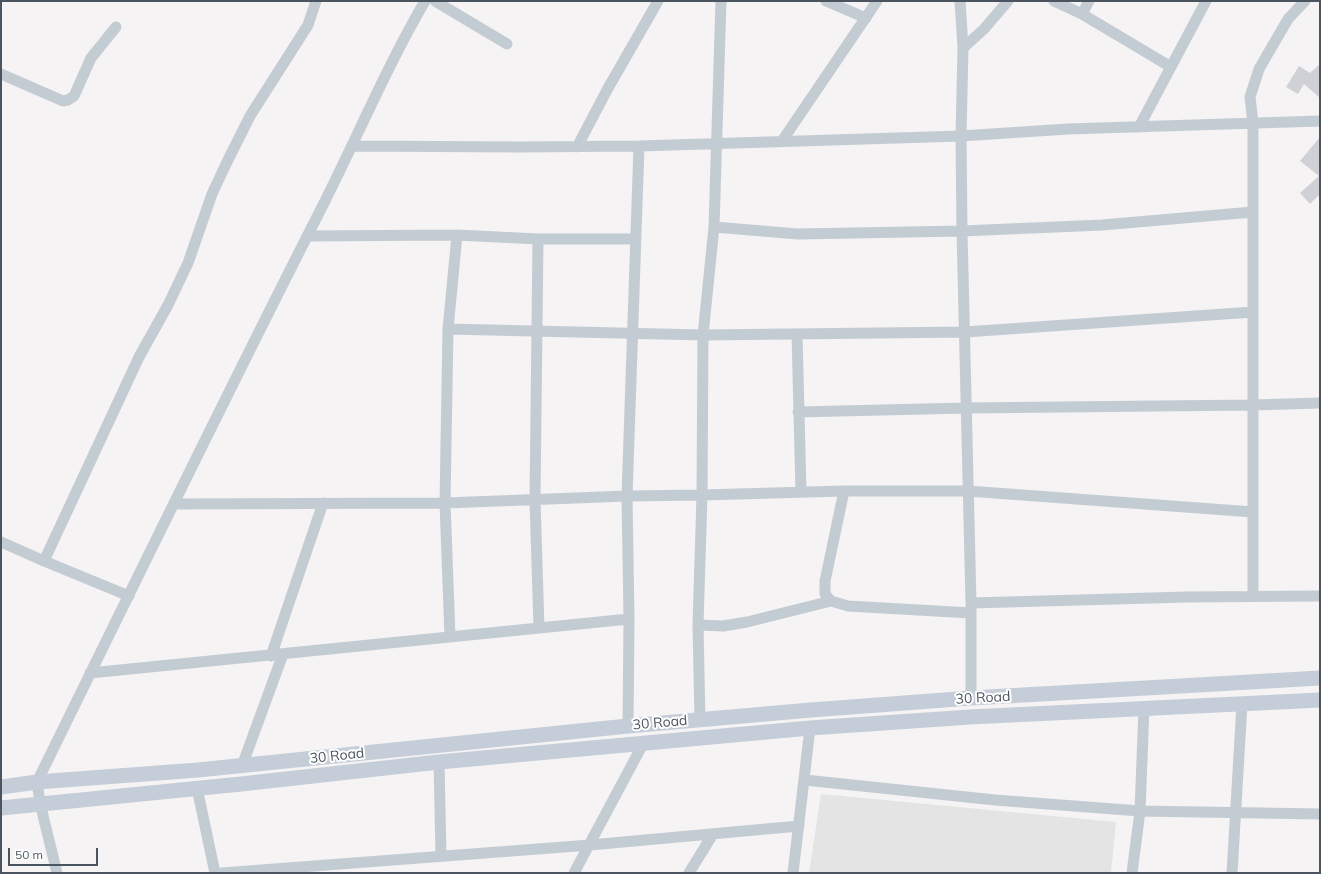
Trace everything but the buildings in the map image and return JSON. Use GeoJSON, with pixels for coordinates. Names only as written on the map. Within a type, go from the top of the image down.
{"type":"FeatureCollection","features":[{"type":"Feature","properties":{"kind":"main road","name":"30 Road"},"geometry":{"type":"LineString","coordinates":[[1,787],[37,782],[242,766],[628,726],[811,710],[971,698],[1320,678]]}},
{"type":"Feature","properties":{"kind":"main road","name":"30 Road"},"geometry":{"type":"LineString","coordinates":[[1,808],[439,762],[810,728],[970,717],[1320,700]]}},
{"type":"Feature","properties":{"kind":"street"},"geometry":{"type":"LineString","coordinates":[[44,562],[139,357],[168,305],[188,263],[212,194],[226,164],[250,116],[308,25],[316,1]]}},
{"type":"Feature","properties":{"kind":"street"},"geometry":{"type":"LineString","coordinates":[[57,873],[40,803],[37,782],[352,146],[405,35],[425,1]]}},
{"type":"Feature","properties":{"kind":"street"},"geometry":{"type":"LineString","coordinates":[[435,1],[507,44]]}},
{"type":"Feature","properties":{"kind":"street"},"geometry":{"type":"LineString","coordinates":[[577,147],[607,90],[658,1]]}},
{"type":"Feature","properties":{"kind":"street"},"geometry":{"type":"LineString","coordinates":[[700,720],[698,625],[702,495],[703,335],[714,227],[721,1]]}},
{"type":"Feature","properties":{"kind":"street"},"geometry":{"type":"LineString","coordinates":[[826,1],[866,18]]}},
{"type":"Feature","properties":{"kind":"street"},"geometry":{"type":"LineString","coordinates":[[782,140],[877,1]]}},
{"type":"Feature","properties":{"kind":"street"},"geometry":{"type":"LineString","coordinates":[[960,1],[963,48],[961,136],[962,232],[971,608],[971,698]]}},
{"type":"Feature","properties":{"kind":"street"},"geometry":{"type":"LineString","coordinates":[[963,48],[984,29],[1008,1]]}},
{"type":"Feature","properties":{"kind":"street"},"geometry":{"type":"LineString","coordinates":[[1054,1],[1082,14],[1171,67]]}},
{"type":"Feature","properties":{"kind":"street"},"geometry":{"type":"LineString","coordinates":[[1082,14],[1089,1]]}},
{"type":"Feature","properties":{"kind":"street"},"geometry":{"type":"LineString","coordinates":[[1139,127],[1206,1]]}},
{"type":"Feature","properties":{"kind":"street"},"geometry":{"type":"LineString","coordinates":[[1253,596],[1253,123],[1250,97],[1259,69],[1288,19],[1305,1]]}},
{"type":"Feature","properties":{"kind":"street"},"geometry":{"type":"LineString","coordinates":[[1,74],[63,101],[68,100],[74,96],[91,58],[116,28]]}},
{"type":"Feature","properties":{"kind":"street"},"geometry":{"type":"LineString","coordinates":[[352,146],[640,146],[782,140],[961,136],[1068,129],[1320,120]]}},
{"type":"Feature","properties":{"kind":"street"},"geometry":{"type":"LineString","coordinates":[[628,726],[629,620],[627,496],[640,146]]}},
{"type":"Feature","properties":{"kind":"street"},"geometry":{"type":"LineString","coordinates":[[714,227],[798,234],[962,232],[1102,225],[1253,212]]}},
{"type":"Feature","properties":{"kind":"street"},"geometry":{"type":"LineString","coordinates":[[307,236],[457,235],[538,239],[636,238]]}},
{"type":"Feature","properties":{"kind":"street"},"geometry":{"type":"LineString","coordinates":[[450,637],[445,503],[448,329],[457,235]]}},
{"type":"Feature","properties":{"kind":"street"},"geometry":{"type":"LineString","coordinates":[[538,239],[535,500],[539,628]]}},
{"type":"Feature","properties":{"kind":"street"},"geometry":{"type":"LineString","coordinates":[[448,329],[703,335],[965,332],[1253,312]]}},
{"type":"Feature","properties":{"kind":"street"},"geometry":{"type":"LineString","coordinates":[[797,334],[801,492]]}},
{"type":"Feature","properties":{"kind":"street"},"geometry":{"type":"LineString","coordinates":[[798,412],[1320,403]]}},
{"type":"Feature","properties":{"kind":"street"},"geometry":{"type":"LineString","coordinates":[[174,504],[323,502],[445,503],[627,496],[844,491],[968,491],[1253,512]]}},
{"type":"Feature","properties":{"kind":"street"},"geometry":{"type":"LineString","coordinates":[[831,602],[824,594],[824,581],[844,491]]}},
{"type":"Feature","properties":{"kind":"street"},"geometry":{"type":"LineString","coordinates":[[271,656],[323,502]]}},
{"type":"Feature","properties":{"kind":"street"},"geometry":{"type":"LineString","coordinates":[[1,542],[44,562],[129,596]]}},
{"type":"Feature","properties":{"kind":"street"},"geometry":{"type":"LineString","coordinates":[[698,625],[723,626],[747,622],[831,602],[848,606],[971,608],[1253,596],[1320,596]]}},
{"type":"Feature","properties":{"kind":"street"},"geometry":{"type":"LineString","coordinates":[[90,674],[629,620]]}},
{"type":"Feature","properties":{"kind":"street"},"geometry":{"type":"LineString","coordinates":[[242,766],[283,654]]}},
{"type":"Feature","properties":{"kind":"street"},"geometry":{"type":"LineString","coordinates":[[1232,873],[1242,704]]}},
{"type":"Feature","properties":{"kind":"street"},"geometry":{"type":"LineString","coordinates":[[1132,873],[1140,811],[1144,708]]}},
{"type":"Feature","properties":{"kind":"street"},"geometry":{"type":"LineString","coordinates":[[793,873],[810,728]]}},
{"type":"Feature","properties":{"kind":"street"},"geometry":{"type":"LineString","coordinates":[[574,873],[643,744]]}},
{"type":"Feature","properties":{"kind":"street"},"geometry":{"type":"LineString","coordinates":[[439,762],[441,856]]}},
{"type":"Feature","properties":{"kind":"street"},"geometry":{"type":"LineString","coordinates":[[805,780],[995,800],[1140,811],[1320,814]]}},
{"type":"Feature","properties":{"kind":"street"},"geometry":{"type":"LineString","coordinates":[[198,788],[215,873]]}},
{"type":"Feature","properties":{"kind":"street"},"geometry":{"type":"LineString","coordinates":[[222,873],[590,845],[799,826]]}},
{"type":"Feature","properties":{"kind":"street"},"geometry":{"type":"LineString","coordinates":[[689,873],[712,834]]}},
{"type":"Feature","properties":{"kind":"shaded area"},"geometry":{"type":"Polygon","coordinates":[[[821,794],[1116,822],[1111,873],[809,873],[821,794]]]}}]}
